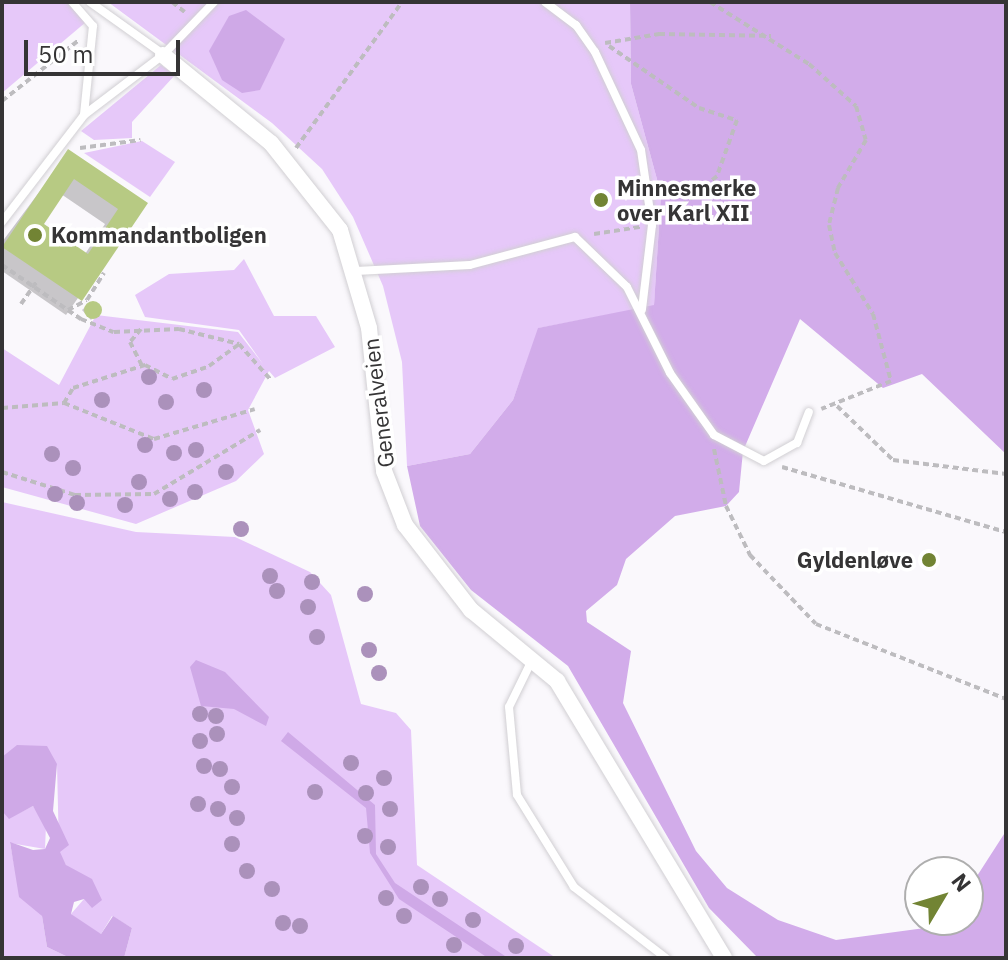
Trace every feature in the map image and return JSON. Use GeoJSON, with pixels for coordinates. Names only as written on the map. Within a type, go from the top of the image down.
{"type":"FeatureCollection","features":[{"type":"Feature","properties":{"kind":"street","name":"Generalveien"},"geometry":{"type":"LineString","coordinates":[[163,55],[287,159],[340,230],[356,271],[384,471],[405,525],[471,610],[532,660],[580,717],[724,958]]}},
{"type":"Feature","properties":{"kind":"lane"},"geometry":{"type":"LineString","coordinates":[[72,2],[93,26],[84,115]]}},
{"type":"Feature","properties":{"kind":"lane"},"geometry":{"type":"LineString","coordinates":[[90,2],[163,55]]}},
{"type":"Feature","properties":{"kind":"lane"},"geometry":{"type":"LineString","coordinates":[[2,222],[84,115],[163,55],[214,2]]}},
{"type":"Feature","properties":{"kind":"lane"},"geometry":{"type":"LineString","coordinates":[[545,2],[576,25],[629,117],[652,225],[642,310]]}},
{"type":"Feature","properties":{"kind":"lane"},"geometry":{"type":"LineString","coordinates":[[356,271],[470,265],[575,237],[642,310],[670,373],[714,435],[764,461],[797,443],[809,412]]}},
{"type":"Feature","properties":{"kind":"lane"},"geometry":{"type":"LineString","coordinates":[[532,660],[509,707],[517,795],[574,887],[666,958]]}},
{"type":"Feature","properties":{"kind":"path"},"geometry":{"type":"LineString","coordinates":[[287,159],[402,2]]}},
{"type":"Feature","properties":{"kind":"path"},"geometry":{"type":"LineString","coordinates":[[710,2],[774,35],[856,106],[866,140],[838,188],[829,225],[835,253],[873,314],[891,381],[837,406],[809,412]]}},
{"type":"Feature","properties":{"kind":"path"},"geometry":{"type":"LineString","coordinates":[[575,237],[652,225],[692,204],[717,176],[737,120],[699,108],[576,25]]}},
{"type":"Feature","properties":{"kind":"path"},"geometry":{"type":"LineString","coordinates":[[604,43],[659,34],[774,35]]}},
{"type":"Feature","properties":{"kind":"path"},"geometry":{"type":"LineString","coordinates":[[2,101],[72,42],[93,36]]}},
{"type":"Feature","properties":{"kind":"path"},"geometry":{"type":"LineString","coordinates":[[80,148],[140,140]]}},
{"type":"Feature","properties":{"kind":"path"},"geometry":{"type":"LineString","coordinates":[[2,265],[67,310],[114,332],[179,329],[239,344],[271,380]]}},
{"type":"Feature","properties":{"kind":"path"},"geometry":{"type":"LineString","coordinates":[[67,310],[87,300],[104,273]]}},
{"type":"Feature","properties":{"kind":"path"},"geometry":{"type":"LineString","coordinates":[[21,304],[37,281]]}},
{"type":"Feature","properties":{"kind":"path"},"geometry":{"type":"LineString","coordinates":[[141,329],[130,342],[142,366],[172,379],[209,366],[239,344]]}},
{"type":"Feature","properties":{"kind":"path"},"geometry":{"type":"LineString","coordinates":[[64,403],[73,388],[142,366]]}},
{"type":"Feature","properties":{"kind":"path"},"geometry":{"type":"LineString","coordinates":[[2,408],[64,403],[154,439],[255,409]]}},
{"type":"Feature","properties":{"kind":"path"},"geometry":{"type":"LineString","coordinates":[[837,406],[893,460],[1006,474]]}},
{"type":"Feature","properties":{"kind":"path"},"geometry":{"type":"LineString","coordinates":[[2,472],[75,495],[154,494],[260,430]]}},
{"type":"Feature","properties":{"kind":"path"},"geometry":{"type":"LineString","coordinates":[[714,435],[726,506],[750,555],[816,624],[1006,699]]}},
{"type":"Feature","properties":{"kind":"path"},"geometry":{"type":"LineString","coordinates":[[764,461],[1006,532]]}},
{"type":"Feature","properties":{"kind":"shaded area"},"geometry":{"type":"Polygon","coordinates":[[[2,2],[69,2],[86,22],[2,93],[2,2]]]}},
{"type":"Feature","properties":{"kind":"shaded area"},"geometry":{"type":"Polygon","coordinates":[[[108,2],[630,2],[631,84],[661,194],[654,306],[539,328],[513,400],[470,454],[407,466],[402,362],[383,286],[353,217],[322,169],[272,123],[108,2]]]}},
{"type":"Feature","properties":{"kind":"shaded area"},"geometry":{"type":"Polygon","coordinates":[[[630,2],[1006,2],[1006,454],[922,374],[883,388],[800,319],[743,451],[739,492],[726,506],[675,516],[626,559],[617,585],[586,611],[587,622],[631,651],[623,703],[696,851],[727,888],[778,920],[836,940],[904,931],[904,936],[984,936],[984,865],[1006,831],[1006,958],[758,958],[709,908],[568,666],[471,590],[420,526],[407,466],[470,454],[513,400],[538,328],[654,305],[661,194],[631,84],[630,2]]]}},
{"type":"Feature","properties":{"kind":"shaded area"},"geometry":{"type":"Polygon","coordinates":[[[246,10],[285,39],[260,90],[242,93],[222,80],[209,51],[229,16],[246,10]]]}},
{"type":"Feature","properties":{"kind":"shaded area"},"geometry":{"type":"Polygon","coordinates":[[[161,65],[175,75],[132,122],[132,138],[94,140],[81,131],[161,65]]]}},
{"type":"Feature","properties":{"kind":"shaded area"},"geometry":{"type":"Polygon","coordinates":[[[142,141],[175,162],[150,197],[84,153],[142,141]]]}},
{"type":"Feature","properties":{"kind":"shaded area"},"geometry":{"type":"Polygon","coordinates":[[[244,259],[274,316],[316,316],[335,347],[275,378],[269,371],[248,410],[264,454],[236,481],[136,524],[2,487],[2,348],[59,385],[96,315],[238,332],[263,364],[239,330],[145,317],[135,295],[169,274],[234,270],[244,259]]]}},
{"type":"Feature","properties":{"kind":"shaded area"},"geometry":{"type":"Polygon","coordinates":[[[2,502],[136,532],[235,537],[310,572],[331,595],[361,704],[396,713],[411,730],[417,865],[556,958],[124,958],[132,928],[112,916],[101,934],[85,930],[71,914],[84,899],[59,852],[57,764],[2,757],[2,502]]]}},
{"type":"Feature","properties":{"kind":"shaded area"},"geometry":{"type":"Polygon","coordinates":[[[196,660],[225,672],[269,717],[266,726],[234,709],[201,706],[190,667],[196,660]]]}},
{"type":"Feature","properties":{"kind":"shaded area"},"geometry":{"type":"Polygon","coordinates":[[[288,732],[375,805],[376,854],[395,883],[508,958],[488,958],[399,899],[370,853],[366,808],[281,741],[288,732]]]}},
{"type":"Feature","properties":{"kind":"shaded area"},"geometry":{"type":"Polygon","coordinates":[[[17,745],[47,746],[57,764],[53,811],[69,845],[60,852],[66,865],[92,879],[102,900],[92,908],[84,899],[74,902],[71,914],[101,934],[113,916],[132,928],[124,958],[70,958],[47,947],[42,916],[19,897],[10,842],[33,850],[45,849],[50,838],[33,806],[9,819],[3,812],[2,757],[17,745]]]}},
{"type":"Feature","properties":{"kind":"shaded area"},"geometry":{"type":"Polygon","coordinates":[[[2,796],[9,818],[33,806],[46,825],[45,849],[10,843],[15,869],[42,916],[47,947],[70,958],[2,958],[2,796]]]}},
{"type":"Feature","properties":{"kind":"building","name":"Kommandantboligen"},"geometry":{"type":"Polygon","coordinates":[[[68,149],[148,203],[82,301],[2,247],[68,149]],[[74,179],[44,224],[88,254],[118,209],[74,179]]]}},
{"type":"Feature","properties":{"kind":"building"},"geometry":{"type":"Polygon","coordinates":[[[93,301],[102,310],[93,319],[84,310],[93,301]]]}},
{"type":"Feature","properties":{"kind":"place","name":"Minnesmerke over Karl XII"},"geometry":{"type":"Point","coordinates":[601,200]}},
{"type":"Feature","properties":{"kind":"place","name":"Kommandantboligen"},"geometry":{"type":"Point","coordinates":[35,235]}},
{"type":"Feature","properties":{"kind":"place","name":"Gyldenløve"},"geometry":{"type":"Point","coordinates":[929,560]}}]}
